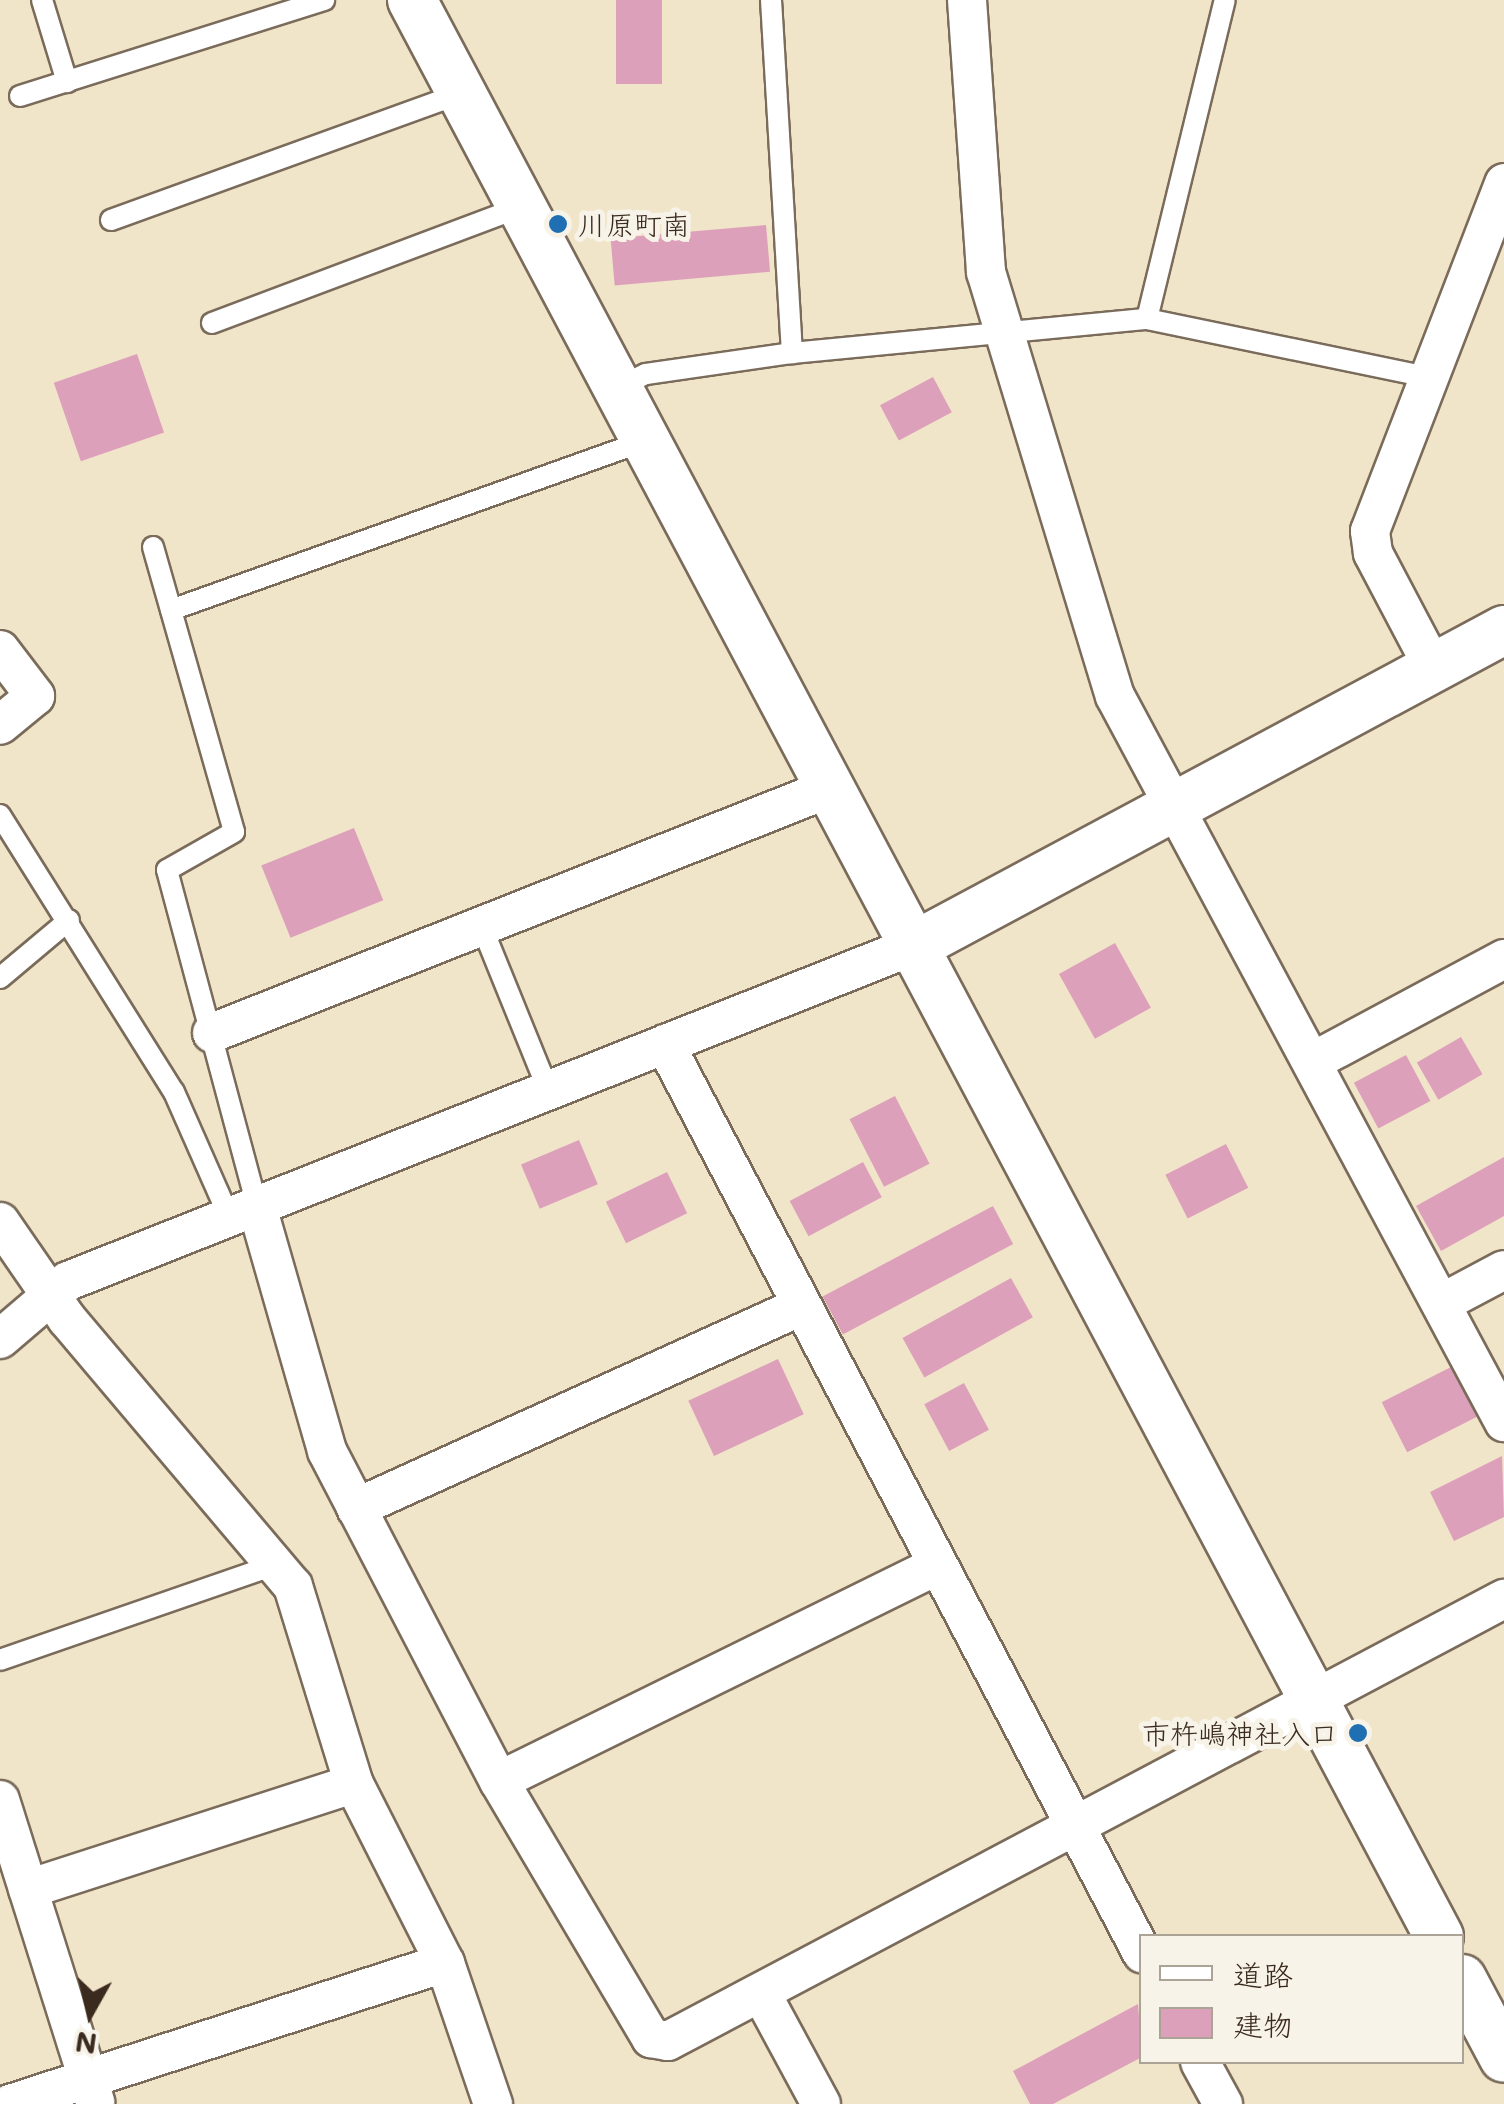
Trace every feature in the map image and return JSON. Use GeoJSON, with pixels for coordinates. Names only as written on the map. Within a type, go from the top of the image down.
{"type":"FeatureCollection","features":[{"type":"Feature","properties":{"kind":"street"},"geometry":{"type":"LineString","coordinates":[[412,0],[644,441],[918,944],[1438,1934]]}},
{"type":"Feature","properties":{"kind":"street"},"geometry":{"type":"LineString","coordinates":[[967,0],[982,250],[1115,696],[1504,1422]]}},
{"type":"Feature","properties":{"kind":"street"},"geometry":{"type":"LineString","coordinates":[[1433,667],[1369,542],[1426,377],[1494,242],[1504,183]]}},
{"type":"Feature","properties":{"kind":"street"},"geometry":{"type":"LineString","coordinates":[[0,1339],[48,1292],[918,944],[1504,630]]}},
{"type":"Feature","properties":{"kind":"street"},"geometry":{"type":"LineString","coordinates":[[0,650],[34,696],[0,725]]}},
{"type":"Feature","properties":{"kind":"street"},"geometry":{"type":"LineString","coordinates":[[212,1034],[830,788]]}},
{"type":"Feature","properties":{"kind":"street"},"geometry":{"type":"LineString","coordinates":[[1312,1062],[1504,959]]}},
{"type":"Feature","properties":{"kind":"street"},"geometry":{"type":"LineString","coordinates":[[665,1044],[799,1307],[1139,1946]]}},
{"type":"Feature","properties":{"kind":"street"},"geometry":{"type":"LineString","coordinates":[[244,1215],[318,1427],[356,1508],[499,1781],[640,2029],[668,2041],[1504,1599]]}},
{"type":"Feature","properties":{"kind":"street"},"geometry":{"type":"LineString","coordinates":[[0,1222],[48,1292],[278,1564],[299,1600],[354,1784],[446,1963],[492,2104]]}},
{"type":"Feature","properties":{"kind":"street"},"geometry":{"type":"LineString","coordinates":[[1442,1303],[1504,1270]]}},
{"type":"Feature","properties":{"kind":"street"},"geometry":{"type":"LineString","coordinates":[[356,1508],[799,1307]]}},
{"type":"Feature","properties":{"kind":"street"},"geometry":{"type":"LineString","coordinates":[[499,1781],[936,1566]]}},
{"type":"Feature","properties":{"kind":"street"},"geometry":{"type":"LineString","coordinates":[[28,1889],[354,1784]]}},
{"type":"Feature","properties":{"kind":"street"},"geometry":{"type":"LineString","coordinates":[[0,1800],[92,2092]]}},
{"type":"Feature","properties":{"kind":"street"},"geometry":{"type":"LineString","coordinates":[[10,2104],[92,2092],[446,1963]]}},
{"type":"Feature","properties":{"kind":"street"},"geometry":{"type":"LineString","coordinates":[[1464,1982],[1504,2058]]}},
{"type":"Feature","properties":{"kind":"street"},"geometry":{"type":"LineString","coordinates":[[761,1993],[821,2104]]}},
{"type":"Feature","properties":{"kind":"street"},"geometry":{"type":"LineString","coordinates":[[1201,2064],[1223,2104]]}},
{"type":"Feature","properties":{"kind":"lane"},"geometry":{"type":"LineString","coordinates":[[42,0],[67,82]]}},
{"type":"Feature","properties":{"kind":"lane"},"geometry":{"type":"LineString","coordinates":[[20,96],[324,0]]}},
{"type":"Feature","properties":{"kind":"lane"},"geometry":{"type":"LineString","coordinates":[[771,0],[792,353]]}},
{"type":"Feature","properties":{"kind":"lane"},"geometry":{"type":"LineString","coordinates":[[1147,319],[1225,0]]}},
{"type":"Feature","properties":{"kind":"lane"},"geometry":{"type":"LineString","coordinates":[[111,220],[461,94]]}},
{"type":"Feature","properties":{"kind":"lane"},"geometry":{"type":"LineString","coordinates":[[212,324],[521,207]]}},
{"type":"Feature","properties":{"kind":"lane"},"geometry":{"type":"LineString","coordinates":[[618,388],[646,374],[792,353],[1005,327],[1147,319],[1426,377]]}},
{"type":"Feature","properties":{"kind":"lane"},"geometry":{"type":"LineString","coordinates":[[171,610],[644,441]]}},
{"type":"Feature","properties":{"kind":"lane"},"geometry":{"type":"LineString","coordinates":[[153,547],[234,832],[167,870],[212,1034],[244,1215]]}},
{"type":"Feature","properties":{"kind":"lane"},"geometry":{"type":"LineString","coordinates":[[0,815],[70,920],[244,1215]]}},
{"type":"Feature","properties":{"kind":"lane"},"geometry":{"type":"LineString","coordinates":[[0,978],[70,920]]}},
{"type":"Feature","properties":{"kind":"lane"},"geometry":{"type":"LineString","coordinates":[[482,927],[549,1092]]}},
{"type":"Feature","properties":{"kind":"lane"},"geometry":{"type":"LineString","coordinates":[[0,1660],[278,1564]]}},
{"type":"Feature","properties":{"kind":"building"},"geometry":{"type":"Polygon","coordinates":[[[616,0],[662,0],[662,84],[616,84],[616,0]]]}},
{"type":"Feature","properties":{"kind":"building"},"geometry":{"type":"Polygon","coordinates":[[[766,225],[770,272],[615,285],[611,239],[766,225]]]}},
{"type":"Feature","properties":{"kind":"building"},"geometry":{"type":"Polygon","coordinates":[[[137,354],[164,432],[81,461],[54,383],[137,354]]]}},
{"type":"Feature","properties":{"kind":"building"},"geometry":{"type":"Polygon","coordinates":[[[933,377],[952,412],[899,440],[880,405],[933,377]]]}},
{"type":"Feature","properties":{"kind":"building"},"geometry":{"type":"Polygon","coordinates":[[[354,828],[383,900],[291,938],[261,865],[354,828]]]}},
{"type":"Feature","properties":{"kind":"building"},"geometry":{"type":"Polygon","coordinates":[[[1115,943],[1151,1008],[1095,1039],[1059,974],[1115,943]]]}},
{"type":"Feature","properties":{"kind":"building"},"geometry":{"type":"Polygon","coordinates":[[[1461,1037],[1482,1074],[1438,1100],[1417,1062],[1461,1037]]]}},
{"type":"Feature","properties":{"kind":"building"},"geometry":{"type":"Polygon","coordinates":[[[1406,1055],[1430,1101],[1378,1129],[1354,1083],[1406,1055]]]}},
{"type":"Feature","properties":{"kind":"building"},"geometry":{"type":"Polygon","coordinates":[[[895,1096],[930,1164],[884,1187],[850,1119],[895,1096]]]}},
{"type":"Feature","properties":{"kind":"building"},"geometry":{"type":"Polygon","coordinates":[[[579,1140],[598,1184],[540,1209],[521,1165],[579,1140]]]}},
{"type":"Feature","properties":{"kind":"building"},"geometry":{"type":"Polygon","coordinates":[[[1226,1144],[1248,1188],[1188,1219],[1165,1175],[1226,1144]]]}},
{"type":"Feature","properties":{"kind":"building"},"geometry":{"type":"Polygon","coordinates":[[[1504,1157],[1504,1216],[1441,1251],[1416,1206],[1504,1157]]]}},
{"type":"Feature","properties":{"kind":"building"},"geometry":{"type":"Polygon","coordinates":[[[863,1162],[882,1197],[808,1236],[790,1201],[863,1162]]]}},
{"type":"Feature","properties":{"kind":"building"},"geometry":{"type":"Polygon","coordinates":[[[667,1172],[687,1213],[626,1243],[606,1202],[667,1172]]]}},
{"type":"Feature","properties":{"kind":"building"},"geometry":{"type":"Polygon","coordinates":[[[993,1206],[1013,1244],[843,1335],[823,1297],[993,1206]]]}},
{"type":"Feature","properties":{"kind":"building"},"geometry":{"type":"Polygon","coordinates":[[[1011,1278],[1033,1317],[924,1377],[903,1338],[1011,1278]]]}},
{"type":"Feature","properties":{"kind":"building"},"geometry":{"type":"Polygon","coordinates":[[[778,1359],[804,1414],[714,1456],[688,1401],[778,1359]]]}},
{"type":"Feature","properties":{"kind":"building"},"geometry":{"type":"Polygon","coordinates":[[[1453,1366],[1478,1416],[1407,1452],[1382,1402],[1453,1366]]]}},
{"type":"Feature","properties":{"kind":"building"},"geometry":{"type":"Polygon","coordinates":[[[964,1383],[989,1430],[949,1451],[924,1404],[964,1383]]]}},
{"type":"Feature","properties":{"kind":"building"},"geometry":{"type":"Polygon","coordinates":[[[1502,1456],[1504,1517],[1454,1541],[1430,1492],[1502,1456]]]}},
{"type":"Feature","properties":{"kind":"building"},"geometry":{"type":"Polygon","coordinates":[[[1138,2004],[1139,2059],[1053,2104],[1030,2104],[1013,2071],[1138,2004]]]}},
{"type":"Feature","properties":{"kind":"place","name":"川原町南"},"geometry":{"type":"Point","coordinates":[558,224]}},
{"type":"Feature","properties":{"kind":"place","name":"市杵嶋神社入口"},"geometry":{"type":"Point","coordinates":[1358,1733]}}]}
